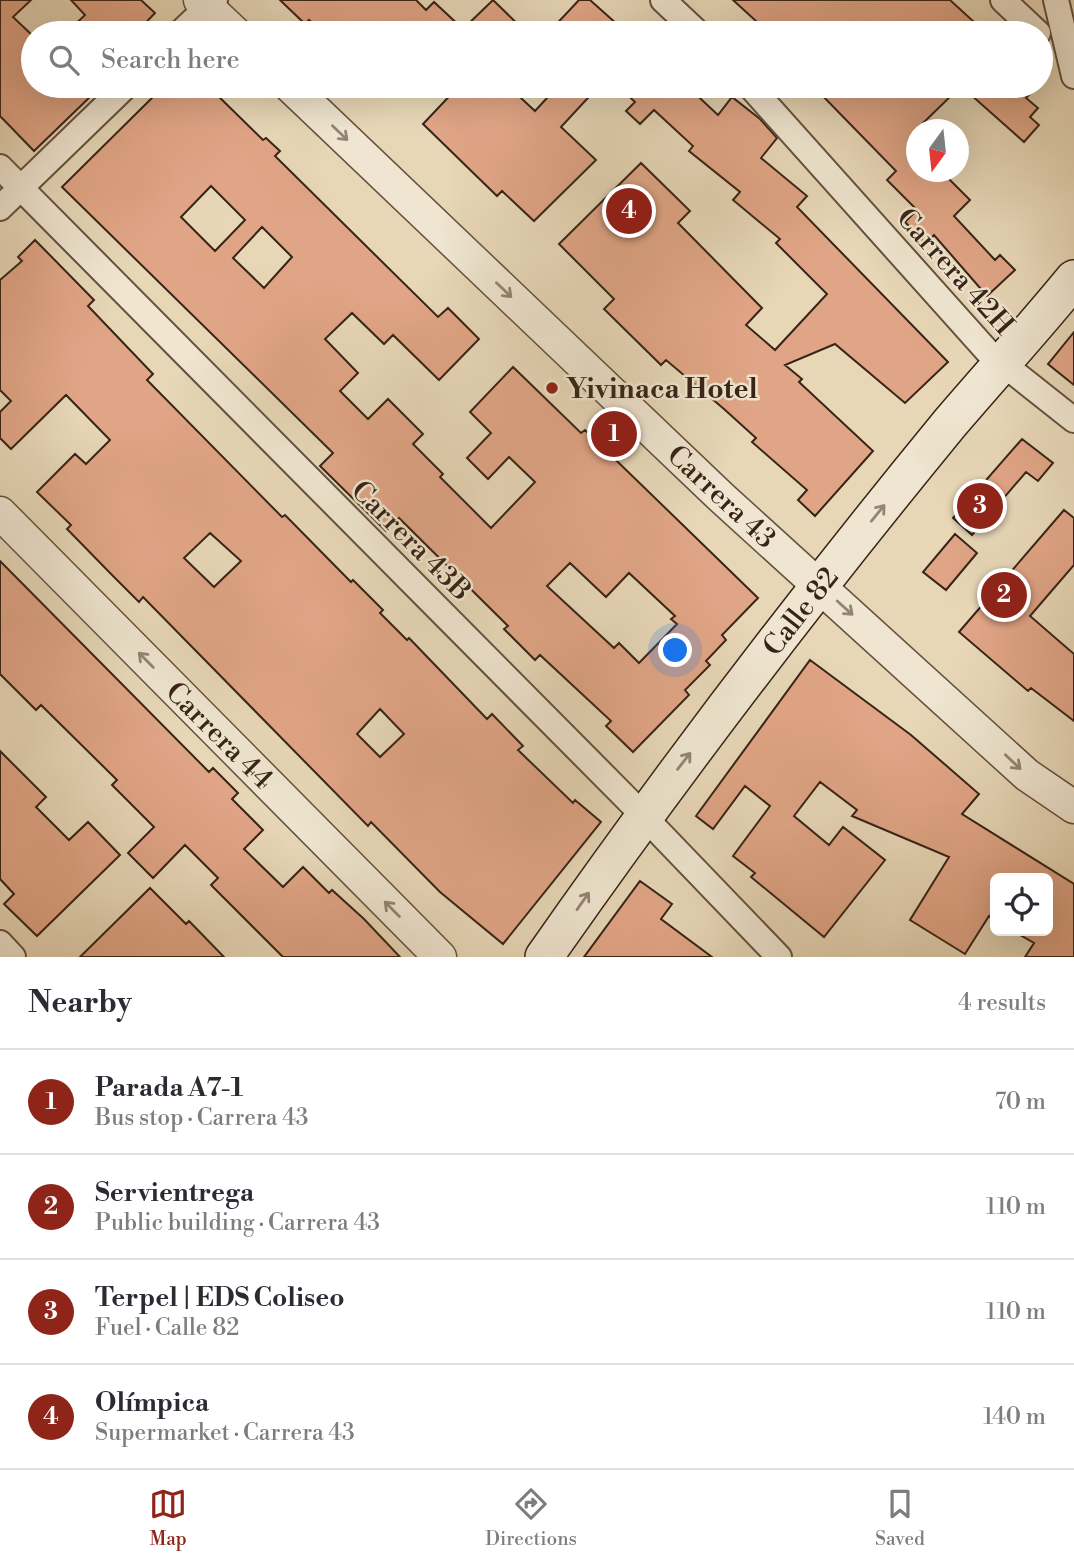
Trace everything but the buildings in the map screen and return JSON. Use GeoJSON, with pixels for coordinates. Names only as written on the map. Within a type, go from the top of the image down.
{"type":"FeatureCollection","features":[{"type":"Feature","properties":{"kind":"main road","name":"Calle 82"},"geometry":{"type":"LineString","coordinates":[[544,957],[643,815],[820,585],[953,421],[1074,279]]}},
{"type":"Feature","properties":{"kind":"street"},"geometry":{"type":"LineString","coordinates":[[663,0],[685,21]]}},
{"type":"Feature","properties":{"kind":"street"},"geometry":{"type":"LineString","coordinates":[[1003,0],[1026,21]]}},
{"type":"Feature","properties":{"kind":"street"},"geometry":{"type":"LineString","coordinates":[[1056,0],[1072,68]]}},
{"type":"Feature","properties":{"kind":"street"},"geometry":{"type":"LineString","coordinates":[[191,21],[208,2],[225,21]]}},
{"type":"Feature","properties":{"kind":"street"},"geometry":{"type":"LineString","coordinates":[[1053,48],[1072,68]]}},
{"type":"Feature","properties":{"kind":"street"},"geometry":{"type":"LineString","coordinates":[[0,208],[113,98]]}},
{"type":"Feature","properties":{"kind":"street","name":"Carrera 43"},"geometry":{"type":"LineString","coordinates":[[303,98],[722,497],[1027,775],[1074,807]]}},
{"type":"Feature","properties":{"kind":"street","name":"Carrera 42H"},"geometry":{"type":"LineString","coordinates":[[761,98],[1002,365],[1074,420]]}},
{"type":"Feature","properties":{"kind":"street","name":"Carrera 43B"},"geometry":{"type":"LineString","coordinates":[[0,167],[643,815],[779,957]]}},
{"type":"Feature","properties":{"kind":"street","name":"Carrera 44"},"geometry":{"type":"LineString","coordinates":[[0,513],[440,957]]}},
{"type":"Feature","properties":{"kind":"street"},"geometry":{"type":"LineString","coordinates":[[0,943],[13,957]]}},
{"type":"Feature","properties":{"kind":"place","name":"Olímpica"},"geometry":{"type":"Point","coordinates":[629,211]}},
{"type":"Feature","properties":{"kind":"place","name":"Yivinaca Hotel"},"geometry":{"type":"Point","coordinates":[552,388]}},
{"type":"Feature","properties":{"kind":"place","name":"Parada A7-1"},"geometry":{"type":"Point","coordinates":[614,434]}},
{"type":"Feature","properties":{"kind":"place","name":"Terpel | EDS Coliseo"},"geometry":{"type":"Point","coordinates":[980,506]}},
{"type":"Feature","properties":{"kind":"place","name":"Servientrega"},"geometry":{"type":"Point","coordinates":[1004,595]}}]}
